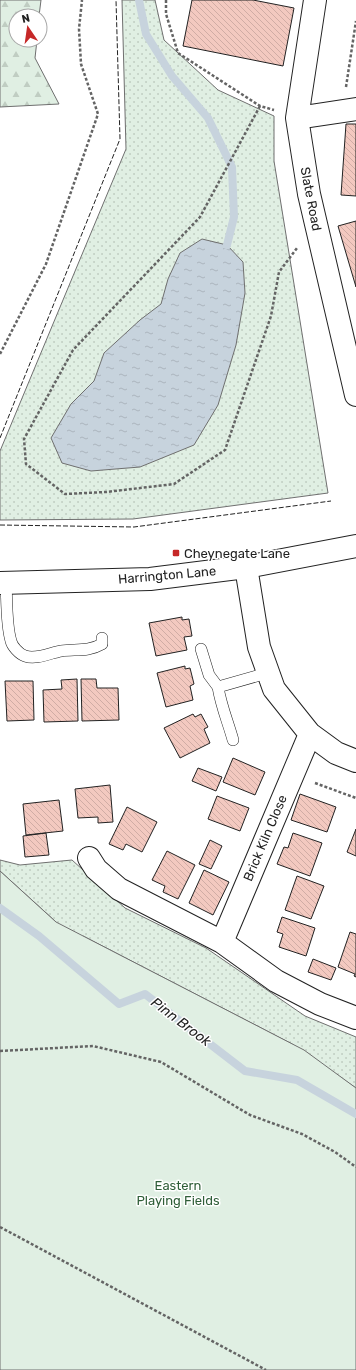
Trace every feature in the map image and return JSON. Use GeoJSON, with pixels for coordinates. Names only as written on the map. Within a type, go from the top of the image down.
{"type":"FeatureCollection","features":[{"type":"Feature","properties":{"kind":"street","name":"Slate Road"},"geometry":{"type":"LineString","coordinates":[[315,0],[297,118],[309,194],[356,395]]}},
{"type":"Feature","properties":{"kind":"street"},"geometry":{"type":"LineString","coordinates":[[297,118],[349,110]]}},
{"type":"Feature","properties":{"kind":"street","name":"Harrington Lane"},"geometry":{"type":"LineString","coordinates":[[3,583],[150,579],[246,567],[356,546]]}},
{"type":"Feature","properties":{"kind":"street"},"geometry":{"type":"LineString","coordinates":[[246,567],[259,647],[267,673],[274,689],[310,734],[336,753],[356,761]]}},
{"type":"Feature","properties":{"kind":"street","name":"Brick Kiln Close"},"geometry":{"type":"LineString","coordinates":[[222,942],[310,734]]}},
{"type":"Feature","properties":{"kind":"street"},"geometry":{"type":"LineString","coordinates":[[89,858],[96,869],[119,889],[222,942],[276,982],[320,1004],[356,1018]]}},
{"type":"Feature","properties":{"kind":"lane"},"geometry":{"type":"LineString","coordinates":[[3,583],[11,642],[17,651],[25,656],[38,656],[61,651],[79,651],[95,648],[102,644],[102,638]]}},
{"type":"Feature","properties":{"kind":"lane"},"geometry":{"type":"LineString","coordinates":[[201,649],[209,675],[218,687],[220,705],[226,714],[233,740]]}},
{"type":"Feature","properties":{"kind":"lane"},"geometry":{"type":"LineString","coordinates":[[218,687],[267,673]]}},
{"type":"Feature","properties":{"kind":"path"},"geometry":{"type":"LineString","coordinates":[[0,354],[46,264],[98,114],[81,64],[79,29],[82,0]]}},
{"type":"Feature","properties":{"kind":"path"},"geometry":{"type":"LineString","coordinates":[[166,0],[166,14],[178,53],[260,106],[297,118]]}},
{"type":"Feature","properties":{"kind":"path"},"geometry":{"type":"LineString","coordinates":[[349,110],[356,21]]}},
{"type":"Feature","properties":{"kind":"path"},"geometry":{"type":"LineString","coordinates":[[260,106],[200,217],[73,350],[24,439],[26,464],[65,494],[106,492],[174,484],[225,450],[271,316],[279,272],[316,225]]}},
{"type":"Feature","properties":{"kind":"path"},"geometry":{"type":"LineString","coordinates":[[293,772],[356,798]]}},
{"type":"Feature","properties":{"kind":"path"},"geometry":{"type":"LineString","coordinates":[[0,1051],[93,1046],[161,1062],[250,1115],[302,1134],[335,1152],[356,1167]]}},
{"type":"Feature","properties":{"kind":"path"},"geometry":{"type":"LineString","coordinates":[[0,1227],[266,1370]]}},
{"type":"Feature","properties":{"kind":"green space"},"geometry":{"type":"Polygon","coordinates":[[[0,0],[41,0],[40,8],[8,8],[8,48],[36,48],[35,58],[59,104],[0,107],[0,0]]]}},
{"type":"Feature","properties":{"kind":"green space"},"geometry":{"type":"Polygon","coordinates":[[[122,0],[155,0],[164,40],[218,90],[274,116],[274,161],[328,493],[133,519],[0,520],[0,451],[126,149],[122,0]]]}},
{"type":"Feature","properties":{"kind":"green space"},"geometry":{"type":"Polygon","coordinates":[[[0,860],[20,865],[72,860],[125,908],[206,948],[305,1016],[356,1037],[356,1088],[292,1044],[83,936],[91,1024],[55,921],[0,871],[0,860]]]}},
{"type":"Feature","properties":{"kind":"green space","name":"Eastern Playing Fields"},"geometry":{"type":"Polygon","coordinates":[[[0,871],[56,922],[304,1050],[356,1088],[356,1370],[0,1370],[0,871]]]}},
{"type":"Feature","properties":{"kind":"water"},"geometry":{"type":"Polygon","coordinates":[[[202,239],[227,245],[243,262],[245,293],[236,345],[218,405],[194,445],[140,467],[91,471],[62,463],[51,438],[71,404],[94,381],[104,353],[140,320],[161,304],[168,279],[180,253],[202,239]]]}},
{"type":"Feature","properties":{"kind":"building"},"geometry":{"type":"Polygon","coordinates":[[[192,0],[253,0],[294,8],[283,66],[183,46],[192,0]]]}},
{"type":"Feature","properties":{"kind":"building"},"geometry":{"type":"Polygon","coordinates":[[[346,124],[356,124],[356,196],[341,195],[346,124]]]}},
{"type":"Feature","properties":{"kind":"building"},"geometry":{"type":"Polygon","coordinates":[[[356,221],[356,287],[338,226],[356,221]]]}},
{"type":"Feature","properties":{"kind":"building"},"geometry":{"type":"Polygon","coordinates":[[[182,617],[182,620],[189,619],[192,636],[184,637],[187,650],[156,656],[149,623],[182,617]]]}},
{"type":"Feature","properties":{"kind":"building"},"geometry":{"type":"Polygon","coordinates":[[[185,666],[185,669],[190,668],[194,684],[190,686],[193,700],[166,707],[157,673],[185,666]]]}},
{"type":"Feature","properties":{"kind":"building"},"geometry":{"type":"Polygon","coordinates":[[[77,679],[78,721],[44,722],[43,690],[62,689],[61,680],[77,679]]]}},
{"type":"Feature","properties":{"kind":"building"},"geometry":{"type":"Polygon","coordinates":[[[81,679],[96,679],[97,688],[118,688],[119,720],[82,721],[81,679]]]}},
{"type":"Feature","properties":{"kind":"building"},"geometry":{"type":"Polygon","coordinates":[[[5,681],[33,681],[34,720],[7,721],[5,681]]]}},
{"type":"Feature","properties":{"kind":"building"},"geometry":{"type":"Polygon","coordinates":[[[193,714],[195,717],[201,714],[208,727],[204,729],[210,743],[180,758],[164,728],[193,714]]]}},
{"type":"Feature","properties":{"kind":"building"},"geometry":{"type":"Polygon","coordinates":[[[233,758],[265,772],[255,795],[223,782],[233,758]]]}},
{"type":"Feature","properties":{"kind":"building"},"geometry":{"type":"Polygon","coordinates":[[[198,768],[222,777],[216,791],[192,781],[198,768]]]}},
{"type":"Feature","properties":{"kind":"building"},"geometry":{"type":"Polygon","coordinates":[[[110,785],[113,822],[98,823],[98,817],[78,818],[75,789],[110,785]]]}},
{"type":"Feature","properties":{"kind":"building"},"geometry":{"type":"Polygon","coordinates":[[[300,794],[336,807],[327,832],[291,820],[300,794]]]}},
{"type":"Feature","properties":{"kind":"building"},"geometry":{"type":"Polygon","coordinates":[[[217,796],[249,808],[240,831],[208,819],[217,796]]]}},
{"type":"Feature","properties":{"kind":"building"},"geometry":{"type":"Polygon","coordinates":[[[59,800],[63,831],[26,835],[23,804],[59,800]]]}},
{"type":"Feature","properties":{"kind":"building"},"geometry":{"type":"Polygon","coordinates":[[[127,807],[157,822],[142,852],[126,844],[123,850],[109,844],[127,807]]]}},
{"type":"Feature","properties":{"kind":"building"},"geometry":{"type":"Polygon","coordinates":[[[356,829],[356,856],[347,852],[356,829]]]}},
{"type":"Feature","properties":{"kind":"building"},"geometry":{"type":"Polygon","coordinates":[[[46,833],[49,855],[25,857],[23,836],[46,833]]]}},
{"type":"Feature","properties":{"kind":"building"},"geometry":{"type":"Polygon","coordinates":[[[293,833],[322,843],[310,876],[277,864],[284,847],[288,848],[293,833]]]}},
{"type":"Feature","properties":{"kind":"building"},"geometry":{"type":"Polygon","coordinates":[[[210,840],[222,846],[211,869],[199,864],[210,840]]]}},
{"type":"Feature","properties":{"kind":"building"},"geometry":{"type":"Polygon","coordinates":[[[167,851],[195,865],[178,899],[163,892],[165,886],[152,880],[167,851]]]}},
{"type":"Feature","properties":{"kind":"building"},"geometry":{"type":"Polygon","coordinates":[[[204,870],[229,882],[213,915],[189,903],[204,870]]]}},
{"type":"Feature","properties":{"kind":"building"},"geometry":{"type":"Polygon","coordinates":[[[297,876],[324,886],[311,919],[285,910],[297,876]]]}},
{"type":"Feature","properties":{"kind":"building"},"geometry":{"type":"Polygon","coordinates":[[[282,917],[315,928],[306,956],[279,947],[283,934],[277,932],[282,917]]]}},
{"type":"Feature","properties":{"kind":"building"},"geometry":{"type":"Polygon","coordinates":[[[350,932],[356,934],[356,977],[354,976],[355,974],[338,967],[350,932]]]}},
{"type":"Feature","properties":{"kind":"building"},"geometry":{"type":"Polygon","coordinates":[[[313,959],[336,968],[331,980],[308,972],[313,959]]]}},
{"type":"Feature","properties":{"kind":"waterway"},"geometry":{"type":"LineString","coordinates":[[139,0],[146,34],[172,76],[208,118],[232,167],[234,217],[227,245]]}},
{"type":"Feature","properties":{"kind":"waterway","name":"Pinn Brook"},"geometry":{"type":"LineString","coordinates":[[0,908],[39,936],[119,1004],[145,994],[245,1071],[297,1080],[356,1114]]}},
{"type":"Feature","properties":{"kind":"fence"},"geometry":{"type":"LineString","coordinates":[[0,438],[120,139],[116,0]]}},
{"type":"Feature","properties":{"kind":"fence"},"geometry":{"type":"LineString","coordinates":[[0,525],[134,527],[331,501]]}},
{"type":"Feature","properties":{"kind":"place","name":"Cheynegate Lane"},"geometry":{"type":"Point","coordinates":[176,553]}}]}
